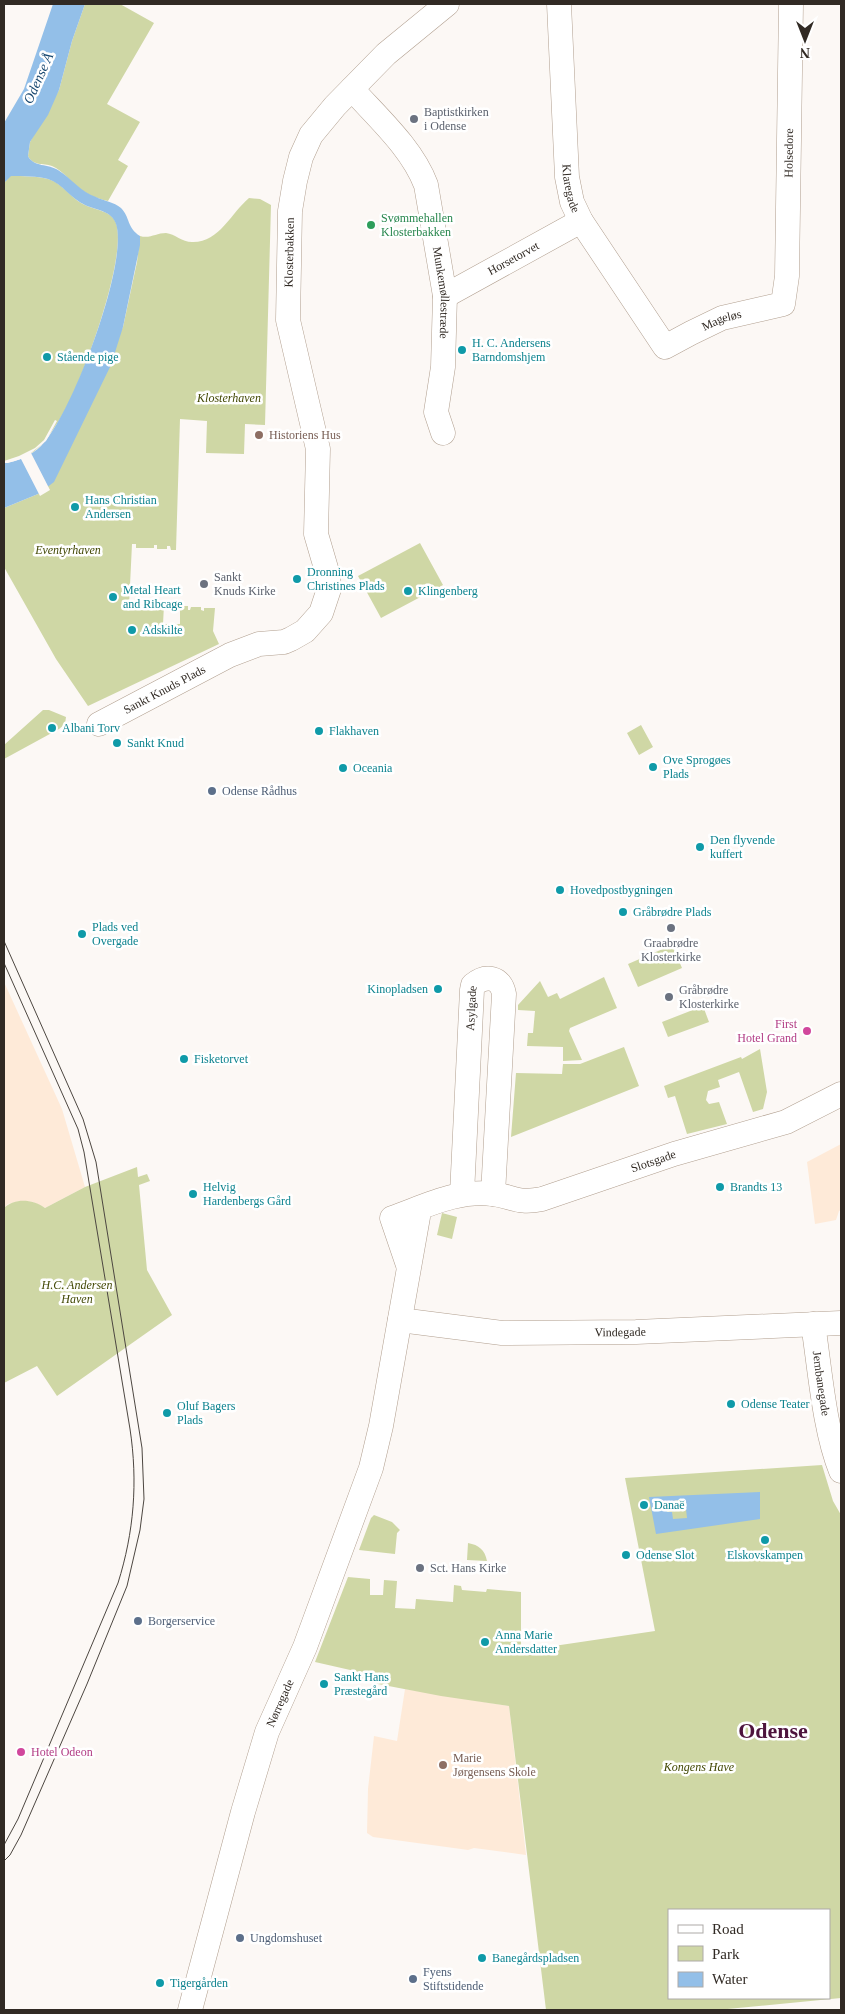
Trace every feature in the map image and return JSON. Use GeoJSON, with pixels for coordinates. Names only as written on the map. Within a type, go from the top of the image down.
{"type":"FeatureCollection","features":[{"type":"Feature","properties":{"kind":"street","name":"Klosterbakken"},"geometry":{"type":"LineString","coordinates":[[230,655],[258,644],[284,642],[305,631],[312,626],[321,613],[329,589],[328,575],[317,541],[315,520],[318,449],[288,320],[290,211],[294,181],[301,157],[311,135],[335,106],[386,54],[447,4]]}},
{"type":"Feature","properties":{"kind":"street","name":"Klaregade"},"geometry":{"type":"LineString","coordinates":[[559,4],[567,177],[572,202],[581,221],[665,347]]}},
{"type":"Feature","properties":{"kind":"street","name":"Holsedore"},"geometry":{"type":"LineString","coordinates":[[783,304],[787,276],[791,4]]}},
{"type":"Feature","properties":{"kind":"street","name":"Munkemøllestræde"},"geometry":{"type":"LineString","coordinates":[[352,89],[402,145],[423,177],[426,185],[445,296],[443,367],[436,412],[443,433]]}},
{"type":"Feature","properties":{"kind":"street","name":"Horsetorvet"},"geometry":{"type":"LineString","coordinates":[[445,296],[581,221]]}},
{"type":"Feature","properties":{"kind":"street","name":"Mageløs"},"geometry":{"type":"LineString","coordinates":[[665,347],[690,332],[722,318],[783,304]]}},
{"type":"Feature","properties":{"kind":"street","name":"Sankt Knuds Plads"},"geometry":{"type":"LineString","coordinates":[[99,724],[230,655]]}},
{"type":"Feature","properties":{"kind":"street","name":"Asylgade"},"geometry":{"type":"LineString","coordinates":[[462,1194],[472,990],[473,985],[477,981],[490,978],[500,983],[504,994],[493,1194]]}},
{"type":"Feature","properties":{"kind":"street","name":"Slotsgade"},"geometry":{"type":"LineString","coordinates":[[462,1194],[493,1194],[521,1202],[542,1200],[674,1154],[786,1122],[841,1094]]}},
{"type":"Feature","properties":{"kind":"street"},"geometry":{"type":"LineString","coordinates":[[400,1320],[410,1269],[392,1218],[462,1194]]}},
{"type":"Feature","properties":{"kind":"street","name":"Vindegade"},"geometry":{"type":"LineString","coordinates":[[400,1320],[502,1333],[636,1332],[841,1323]]}},
{"type":"Feature","properties":{"kind":"street","name":"Nørregade"},"geometry":{"type":"LineString","coordinates":[[190,2010],[243,1812],[267,1732],[305,1647],[371,1468],[400,1320]]}},
{"type":"Feature","properties":{"kind":"street","name":"Jernbanegade"},"geometry":{"type":"LineString","coordinates":[[813,1324],[830,1430],[841,1471]]}},
{"type":"Feature","properties":{"kind":"shaded area"},"geometry":{"type":"Polygon","coordinates":[[[4,982],[62,1109],[85,1187],[45,1208],[33,1202],[20,1201],[8,1204],[4,1208],[4,982]]]}},
{"type":"Feature","properties":{"kind":"shaded area"},"geometry":{"type":"Polygon","coordinates":[[[841,1144],[841,1210],[836,1220],[815,1224],[807,1162],[841,1144]]]}},
{"type":"Feature","properties":{"kind":"shaded area","name":"Marie Jørgensens Skole"},"geometry":{"type":"Polygon","coordinates":[[[405,1689],[509,1706],[526,1855],[474,1848],[468,1850],[373,1837],[367,1833],[368,1789],[374,1736],[397,1741],[405,1689]]]}},
{"type":"Feature","properties":{"kind":"green space"},"geometry":{"type":"Polygon","coordinates":[[[85,4],[120,4],[154,23],[107,104],[140,122],[118,160],[128,166],[108,201],[86,193],[56,168],[35,163],[28,156],[30,142],[59,90],[72,41],[85,4]]]}},
{"type":"Feature","properties":{"kind":"green space"},"geometry":{"type":"Polygon","coordinates":[[[10,176],[39,177],[53,181],[63,187],[75,199],[111,216],[116,223],[118,238],[116,259],[104,308],[88,358],[70,401],[53,429],[38,448],[26,456],[4,463],[4,183],[10,176]]]}},
{"type":"Feature","properties":{"kind":"green space","name":"Eventyrhaven"},"geometry":{"type":"Polygon","coordinates":[[[249,198],[260,199],[271,205],[265,425],[245,424],[244,454],[206,453],[207,421],[180,419],[176,550],[171,550],[170,546],[167,546],[167,549],[157,549],[157,545],[154,545],[154,548],[136,548],[136,544],[132,544],[129,606],[132,607],[132,604],[150,605],[150,608],[153,608],[154,605],[164,605],[163,624],[180,624],[180,606],[188,606],[188,610],[191,607],[201,607],[201,610],[204,611],[204,608],[215,608],[213,631],[219,644],[88,706],[56,659],[4,567],[4,508],[38,494],[123,327],[137,262],[140,236],[147,237],[166,233],[188,242],[210,238],[224,226],[249,198]]]}},
{"type":"Feature","properties":{"kind":"green space"},"geometry":{"type":"Polygon","coordinates":[[[420,543],[443,585],[381,618],[358,576],[420,543]]]}},
{"type":"Feature","properties":{"kind":"green space"},"geometry":{"type":"Polygon","coordinates":[[[43,710],[49,710],[66,717],[65,724],[4,759],[4,745],[43,710]]]}},
{"type":"Feature","properties":{"kind":"green space"},"geometry":{"type":"Polygon","coordinates":[[[641,725],[653,747],[639,755],[627,733],[641,725]]]}},
{"type":"Feature","properties":{"kind":"green space"},"geometry":{"type":"Polygon","coordinates":[[[672,945],[682,968],[638,987],[628,964],[672,945]]]}},
{"type":"Feature","properties":{"kind":"green space"},"geometry":{"type":"Polygon","coordinates":[[[604,977],[617,1008],[570,1028],[569,1031],[582,1060],[563,1061],[563,1047],[527,1046],[528,1033],[533,1033],[535,1011],[518,1010],[518,1005],[540,981],[548,997],[557,993],[560,999],[604,977]]]}},
{"type":"Feature","properties":{"kind":"green space"},"geometry":{"type":"Polygon","coordinates":[[[703,1006],[709,1022],[668,1037],[662,1022],[703,1006]]]}},
{"type":"Feature","properties":{"kind":"green space"},"geometry":{"type":"Polygon","coordinates":[[[624,1047],[639,1086],[511,1137],[516,1073],[562,1074],[563,1064],[580,1064],[624,1047]]]}},
{"type":"Feature","properties":{"kind":"green space"},"geometry":{"type":"Polygon","coordinates":[[[760,1049],[767,1092],[763,1109],[753,1112],[739,1072],[718,1080],[720,1087],[708,1091],[706,1100],[709,1104],[719,1102],[727,1124],[687,1134],[675,1096],[668,1098],[664,1086],[741,1057],[742,1059],[760,1049]]]}},
{"type":"Feature","properties":{"kind":"green space","name":"H.C. Andersen Haven"},"geometry":{"type":"Polygon","coordinates":[[[137,1167],[138,1177],[147,1174],[150,1181],[139,1185],[147,1270],[172,1315],[57,1396],[37,1366],[4,1383],[4,1208],[18,1201],[29,1201],[45,1208],[85,1187],[137,1167]]]}},
{"type":"Feature","properties":{"kind":"green space"},"geometry":{"type":"Polygon","coordinates":[[[442,1213],[457,1217],[452,1239],[437,1235],[442,1213]]]}},
{"type":"Feature","properties":{"kind":"green space","name":"Kongens Have"},"geometry":{"type":"Polygon","coordinates":[[[822,1465],[833,1501],[841,1515],[841,1998],[717,2010],[546,2010],[509,1706],[441,1696],[357,1680],[361,1677],[359,1672],[315,1662],[348,1577],[370,1579],[370,1595],[383,1595],[384,1580],[397,1581],[395,1608],[415,1609],[416,1599],[453,1602],[454,1585],[461,1586],[462,1590],[486,1592],[487,1589],[521,1592],[520,1651],[655,1631],[625,1478],[822,1465]]]}},
{"type":"Feature","properties":{"kind":"green space"},"geometry":{"type":"Polygon","coordinates":[[[374,1515],[392,1522],[400,1530],[397,1533],[395,1554],[359,1550],[371,1518],[374,1515]]]}},
{"type":"Feature","properties":{"kind":"green space"},"geometry":{"type":"Polygon","coordinates":[[[468,1543],[481,1549],[487,1561],[467,1560],[468,1543]]]}},
{"type":"Feature","properties":{"kind":"water","name":"Odense Å"},"geometry":{"type":"Polygon","coordinates":[[[53,4],[85,4],[72,41],[59,90],[48,115],[30,142],[28,156],[30,160],[37,164],[58,170],[91,195],[121,208],[133,230],[140,236],[140,245],[123,327],[111,365],[54,482],[38,494],[4,508],[4,463],[24,458],[41,446],[53,430],[67,405],[95,339],[114,271],[118,244],[116,224],[111,216],[75,199],[53,181],[39,177],[11,176],[4,183],[4,123],[24,89],[53,4]]]}},
{"type":"Feature","properties":{"kind":"water"},"geometry":{"type":"Polygon","coordinates":[[[760,1492],[760,1519],[656,1534],[649,1497],[760,1492]],[[680,1500],[666,1502],[667,1512],[672,1512],[673,1519],[687,1518],[686,1509],[681,1509],[680,1500]]]}},
{"type":"Feature","properties":{"kind":"pier"},"geometry":{"type":"Polygon","coordinates":[[[55,420],[57,421],[46,441],[31,453],[50,490],[40,496],[21,459],[8,463],[4,463],[4,461],[35,448],[44,440],[55,420]]]}},
{"type":"Feature","properties":{"kind":"tram line"},"geometry":{"type":"LineString","coordinates":[[4,941],[83,1119],[96,1162],[142,1448],[144,1499],[140,1530],[127,1586],[87,1684],[21,1835],[10,1855],[4,1861]]}},
{"type":"Feature","properties":{"kind":"tram line"},"geometry":{"type":"LineString","coordinates":[[4,963],[78,1129],[84,1152],[130,1429],[134,1468],[131,1526],[118,1583],[18,1819],[4,1845]]}},
{"type":"Feature","properties":{"kind":"place","name":"Baptistkirken i Odense"},"geometry":{"type":"Point","coordinates":[414,119]}},
{"type":"Feature","properties":{"kind":"place","name":"Svømmehallen Klosterbakken"},"geometry":{"type":"Point","coordinates":[371,225]}},
{"type":"Feature","properties":{"kind":"place","name":"H. C. Andersens Barndomshjem"},"geometry":{"type":"Point","coordinates":[462,350]}},
{"type":"Feature","properties":{"kind":"place","name":"Stående pige"},"geometry":{"type":"Point","coordinates":[47,357]}},
{"type":"Feature","properties":{"kind":"place","name":"Historiens Hus"},"geometry":{"type":"Point","coordinates":[259,435]}},
{"type":"Feature","properties":{"kind":"place","name":"Hans Christian Andersen"},"geometry":{"type":"Point","coordinates":[75,507]}},
{"type":"Feature","properties":{"kind":"place","name":"Dronning Christines Plads"},"geometry":{"type":"Point","coordinates":[297,579]}},
{"type":"Feature","properties":{"kind":"place","name":"Sankt Knuds Kirke"},"geometry":{"type":"Point","coordinates":[204,584]}},
{"type":"Feature","properties":{"kind":"place","name":"Klingenberg"},"geometry":{"type":"Point","coordinates":[408,591]}},
{"type":"Feature","properties":{"kind":"place","name":"Metal Heart and Ribcage"},"geometry":{"type":"Point","coordinates":[113,597]}},
{"type":"Feature","properties":{"kind":"place","name":"Adskilte"},"geometry":{"type":"Point","coordinates":[132,630]}},
{"type":"Feature","properties":{"kind":"place","name":"Albani Torv"},"geometry":{"type":"Point","coordinates":[52,728]}},
{"type":"Feature","properties":{"kind":"place","name":"Flakhaven"},"geometry":{"type":"Point","coordinates":[319,731]}},
{"type":"Feature","properties":{"kind":"place","name":"Sankt Knud"},"geometry":{"type":"Point","coordinates":[117,743]}},
{"type":"Feature","properties":{"kind":"place","name":"Ove Sprogøes Plads"},"geometry":{"type":"Point","coordinates":[653,767]}},
{"type":"Feature","properties":{"kind":"place","name":"Oceania"},"geometry":{"type":"Point","coordinates":[343,768]}},
{"type":"Feature","properties":{"kind":"place","name":"Odense Rådhus"},"geometry":{"type":"Point","coordinates":[212,791]}},
{"type":"Feature","properties":{"kind":"place","name":"Den flyvende kuffert"},"geometry":{"type":"Point","coordinates":[700,847]}},
{"type":"Feature","properties":{"kind":"place","name":"Hovedpostbygningen"},"geometry":{"type":"Point","coordinates":[560,890]}},
{"type":"Feature","properties":{"kind":"place","name":"Gråbrødre Plads"},"geometry":{"type":"Point","coordinates":[623,912]}},
{"type":"Feature","properties":{"kind":"place","name":"Graabrødre Klosterkirke"},"geometry":{"type":"Point","coordinates":[671,928]}},
{"type":"Feature","properties":{"kind":"place","name":"Plads ved Overgade"},"geometry":{"type":"Point","coordinates":[82,934]}},
{"type":"Feature","properties":{"kind":"place","name":"Kinopladsen"},"geometry":{"type":"Point","coordinates":[438,989]}},
{"type":"Feature","properties":{"kind":"place","name":"Gråbrødre Klosterkirke"},"geometry":{"type":"Point","coordinates":[669,997]}},
{"type":"Feature","properties":{"kind":"place","name":"First Hotel Grand"},"geometry":{"type":"Point","coordinates":[807,1031]}},
{"type":"Feature","properties":{"kind":"place","name":"Fisketorvet"},"geometry":{"type":"Point","coordinates":[184,1059]}},
{"type":"Feature","properties":{"kind":"place","name":"Brandts 13"},"geometry":{"type":"Point","coordinates":[720,1187]}},
{"type":"Feature","properties":{"kind":"place","name":"Helvig Hardenbergs Gård"},"geometry":{"type":"Point","coordinates":[193,1194]}},
{"type":"Feature","properties":{"kind":"place","name":"Odense Teater"},"geometry":{"type":"Point","coordinates":[731,1404]}},
{"type":"Feature","properties":{"kind":"place","name":"Oluf Bagers Plads"},"geometry":{"type":"Point","coordinates":[167,1413]}},
{"type":"Feature","properties":{"kind":"place","name":"Danaë"},"geometry":{"type":"Point","coordinates":[644,1505]}},
{"type":"Feature","properties":{"kind":"place","name":"Elskovskampen"},"geometry":{"type":"Point","coordinates":[765,1540]}},
{"type":"Feature","properties":{"kind":"place","name":"Odense Slot"},"geometry":{"type":"Point","coordinates":[626,1555]}},
{"type":"Feature","properties":{"kind":"place","name":"Sct. Hans Kirke"},"geometry":{"type":"Point","coordinates":[420,1568]}},
{"type":"Feature","properties":{"kind":"place","name":"Borgerservice"},"geometry":{"type":"Point","coordinates":[138,1621]}},
{"type":"Feature","properties":{"kind":"place","name":"Anna Marie Andersdatter"},"geometry":{"type":"Point","coordinates":[485,1642]}},
{"type":"Feature","properties":{"kind":"place","name":"Sankt Hans Præstegård"},"geometry":{"type":"Point","coordinates":[324,1684]}},
{"type":"Feature","properties":{"kind":"place","name":"Hotel Odeon"},"geometry":{"type":"Point","coordinates":[21,1752]}},
{"type":"Feature","properties":{"kind":"place","name":"Marie Jørgensens Skole"},"geometry":{"type":"Point","coordinates":[443,1765]}},
{"type":"Feature","properties":{"kind":"place","name":"Ungdomshuset"},"geometry":{"type":"Point","coordinates":[240,1938]}},
{"type":"Feature","properties":{"kind":"place","name":"Banegårdspladsen"},"geometry":{"type":"Point","coordinates":[482,1958]}},
{"type":"Feature","properties":{"kind":"place","name":"Fyens Stiftstidende"},"geometry":{"type":"Point","coordinates":[413,1979]}},
{"type":"Feature","properties":{"kind":"place","name":"Tigergården"},"geometry":{"type":"Point","coordinates":[160,1983]}},
{"type":"Feature","properties":{"kind":"district","name":"Odense"},"geometry":{"type":"Point","coordinates":[773,1730]}},
{"type":"Feature","properties":{"kind":"park label","name":"Klosterhaven"},"geometry":{"type":"Point","coordinates":[229,398]}}]}
